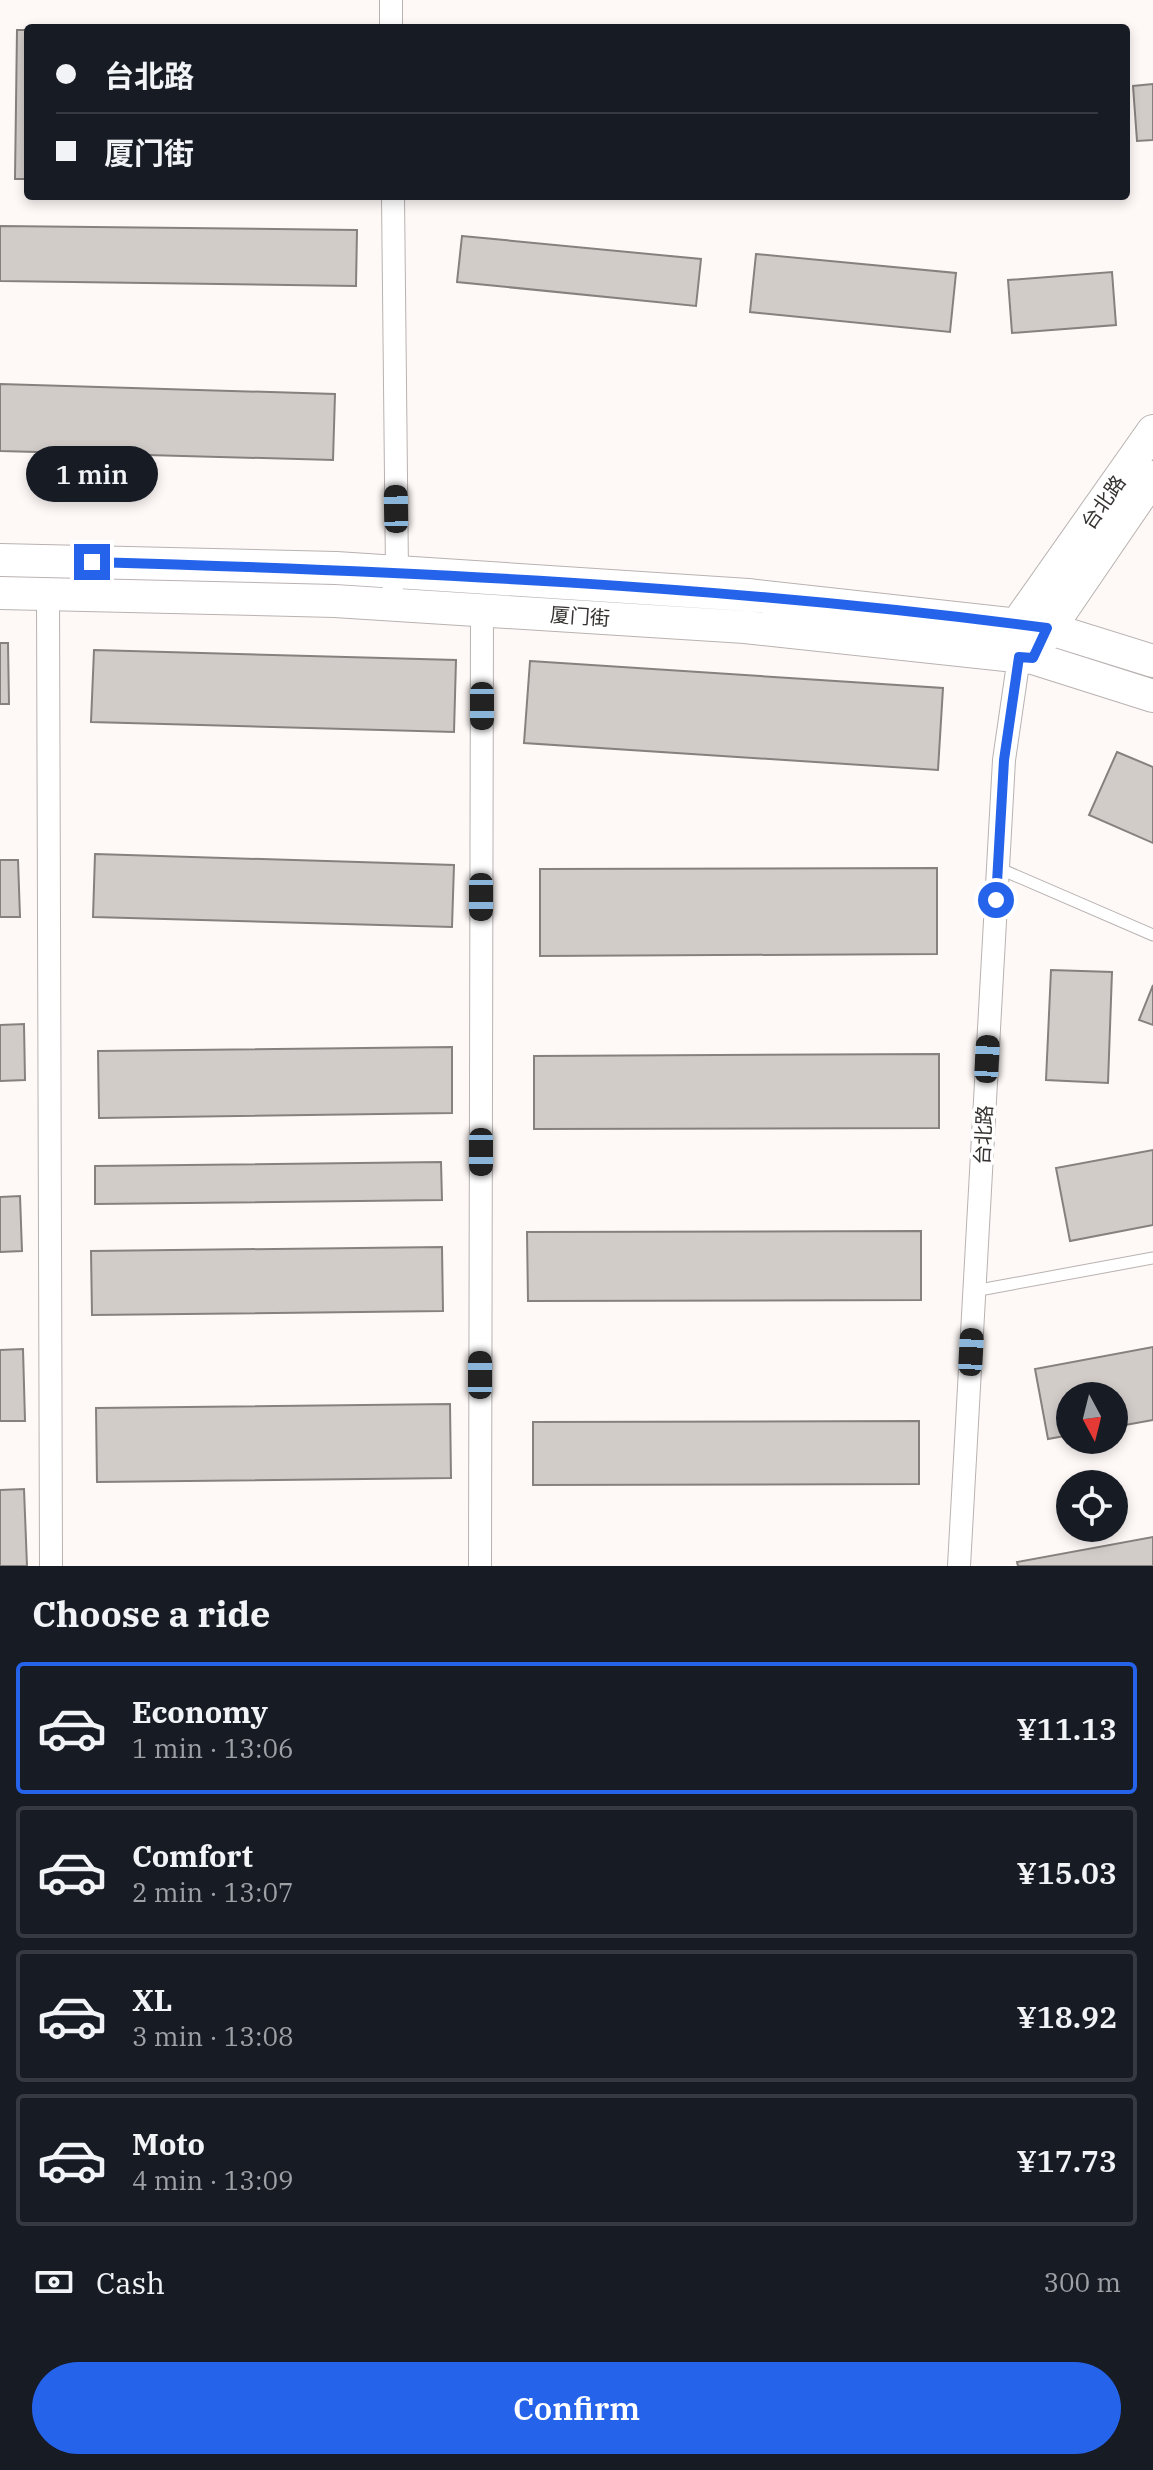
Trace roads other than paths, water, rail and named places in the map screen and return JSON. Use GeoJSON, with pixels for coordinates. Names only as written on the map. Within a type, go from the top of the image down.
{"type":"FeatureCollection","features":[{"type":"Feature","properties":{"kind":"main road","name":"台北路"},"geometry":{"type":"LineString","coordinates":[[1019,657],[1032,626],[1153,431]]}},
{"type":"Feature","properties":{"kind":"main road","name":"台北路"},"geometry":{"type":"LineString","coordinates":[[1032,626],[1153,477]]}},
{"type":"Feature","properties":{"kind":"main road","name":"厦门街"},"geometry":{"type":"LineString","coordinates":[[0,560],[397,572],[748,595],[1032,626],[1153,661]]}},
{"type":"Feature","properties":{"kind":"main road","name":"厦门街"},"geometry":{"type":"LineString","coordinates":[[0,593],[386,604],[745,627],[1019,657],[1153,696]]}},
{"type":"Feature","properties":{"kind":"street"},"geometry":{"type":"LineString","coordinates":[[391,0],[391,24]]}},
{"type":"Feature","properties":{"kind":"street"},"geometry":{"type":"LineString","coordinates":[[386,604],[397,572],[393,200]]}},
{"type":"Feature","properties":{"kind":"street"},"geometry":{"type":"LineString","coordinates":[[48,594],[51,1566]]}},
{"type":"Feature","properties":{"kind":"street"},"geometry":{"type":"LineString","coordinates":[[480,1566],[482,610]]}},
{"type":"Feature","properties":{"kind":"street","name":"台北路"},"geometry":{"type":"LineString","coordinates":[[959,1566],[1004,760],[1019,657]]}},
{"type":"Feature","properties":{"kind":"lane"},"geometry":{"type":"LineString","coordinates":[[998,868],[1153,935]]}},
{"type":"Feature","properties":{"kind":"lane"},"geometry":{"type":"LineString","coordinates":[[974,1291],[1153,1258]]}}]}
